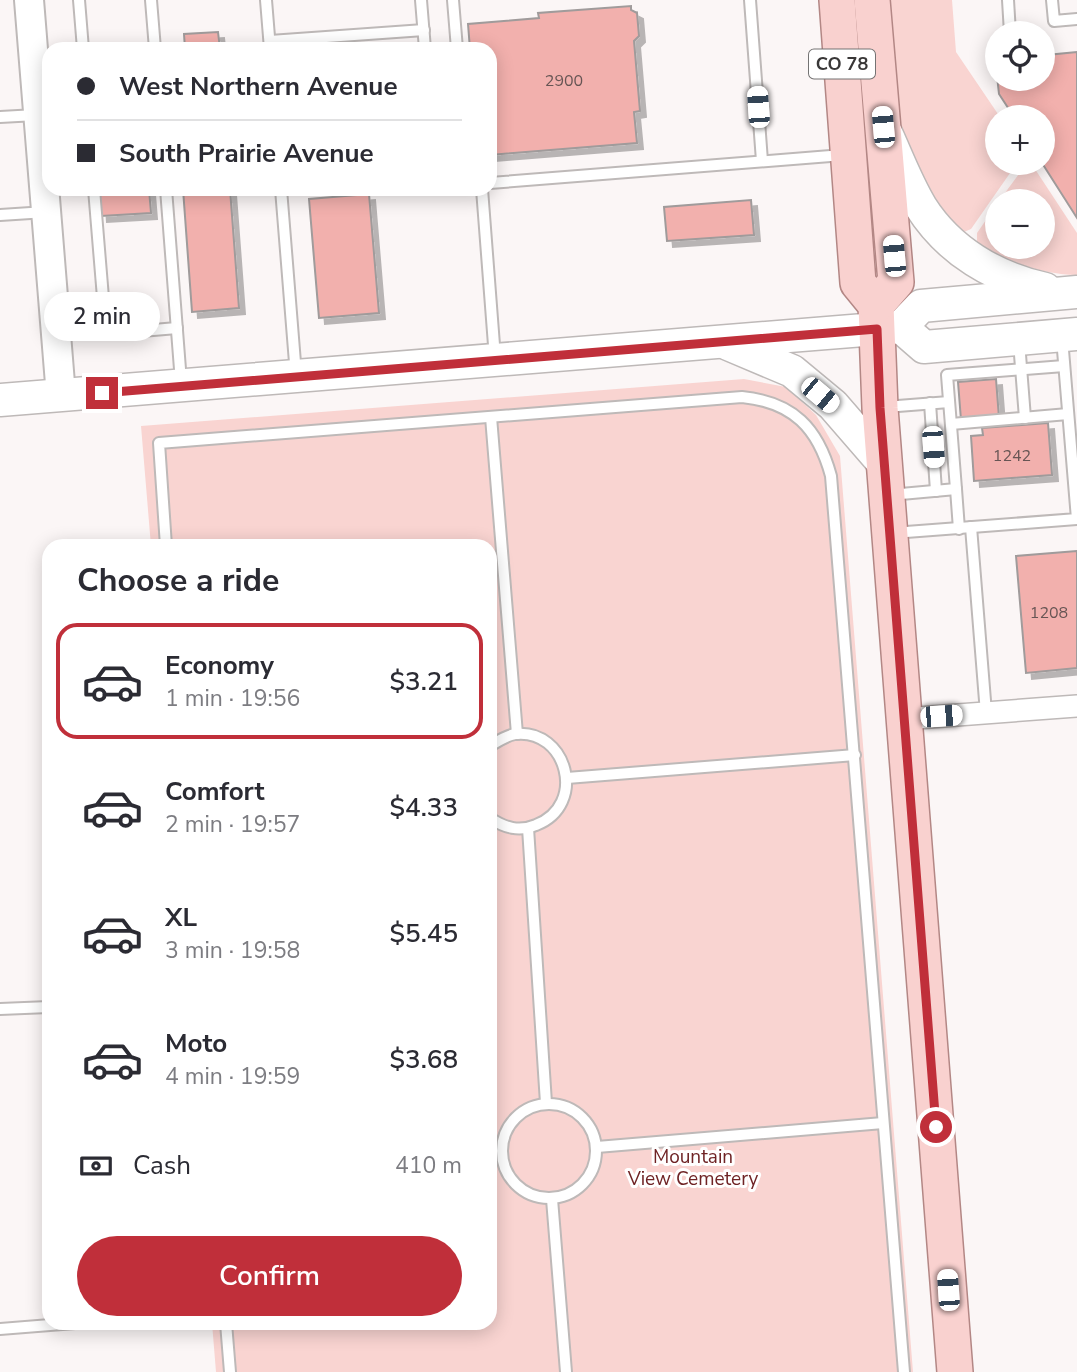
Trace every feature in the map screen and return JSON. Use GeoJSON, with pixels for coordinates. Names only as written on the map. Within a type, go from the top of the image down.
{"type":"FeatureCollection","features":[{"type":"Feature","properties":{"kind":"main road","name":"CO 78"},"geometry":{"type":"LineString","coordinates":[[837,0],[858,283],[885,320]]}},
{"type":"Feature","properties":{"kind":"main road","name":"CO 78"},"geometry":{"type":"LineString","coordinates":[[873,0],[896,282],[885,320]]}},
{"type":"Feature","properties":{"kind":"main road"},"geometry":{"type":"LineString","coordinates":[[883,127],[922,208],[956,248],[982,267],[1025,285],[1070,293]]}},
{"type":"Feature","properties":{"kind":"main road"},"geometry":{"type":"LineString","coordinates":[[0,400],[723,342],[885,320],[921,306],[1070,293]]}},
{"type":"Feature","properties":{"kind":"main road"},"geometry":{"type":"LineString","coordinates":[[885,320],[923,347],[1020,354],[1067,345]]}},
{"type":"Feature","properties":{"kind":"main road"},"geometry":{"type":"LineString","coordinates":[[885,320],[880,408],[955,1372]]}},
{"type":"Feature","properties":{"kind":"main road"},"geometry":{"type":"LineString","coordinates":[[723,342],[792,371],[832,405],[886,480]]}},
{"type":"Feature","properties":{"kind":"street"},"geometry":{"type":"LineString","coordinates":[[29,0],[42,150]]}},
{"type":"Feature","properties":{"kind":"street"},"geometry":{"type":"LineString","coordinates":[[46,196],[61,396]]}},
{"type":"Feature","properties":{"kind":"street"},"geometry":{"type":"LineString","coordinates":[[904,719],[1077,706]]}},
{"type":"Feature","properties":{"kind":"lane"},"geometry":{"type":"LineString","coordinates":[[79,0],[82,42]]}},
{"type":"Feature","properties":{"kind":"lane"},"geometry":{"type":"LineString","coordinates":[[151,0],[154,42]]}},
{"type":"Feature","properties":{"kind":"lane"},"geometry":{"type":"LineString","coordinates":[[266,0],[270,42]]}},
{"type":"Feature","properties":{"kind":"lane"},"geometry":{"type":"LineString","coordinates":[[421,0],[425,42]]}},
{"type":"Feature","properties":{"kind":"lane"},"geometry":{"type":"LineString","coordinates":[[453,0],[456,42]]}},
{"type":"Feature","properties":{"kind":"lane"},"geometry":{"type":"LineString","coordinates":[[750,0],[762,161]]}},
{"type":"Feature","properties":{"kind":"lane"},"geometry":{"type":"LineString","coordinates":[[1008,0],[1009,21]]}},
{"type":"Feature","properties":{"kind":"lane"},"geometry":{"type":"LineString","coordinates":[[1052,0],[1054,21],[1077,19]]}},
{"type":"Feature","properties":{"kind":"lane"},"geometry":{"type":"LineString","coordinates":[[301,42],[424,30]]}},
{"type":"Feature","properties":{"kind":"lane"},"geometry":{"type":"LineString","coordinates":[[0,117],[39,114]]}},
{"type":"Feature","properties":{"kind":"lane"},"geometry":{"type":"LineString","coordinates":[[497,182],[849,154]]}},
{"type":"Feature","properties":{"kind":"lane"},"geometry":{"type":"LineString","coordinates":[[95,196],[106,334],[177,328]]}},
{"type":"Feature","properties":{"kind":"lane"},"geometry":{"type":"LineString","coordinates":[[167,196],[182,386]]}},
{"type":"Feature","properties":{"kind":"lane"},"geometry":{"type":"LineString","coordinates":[[282,196],[296,377]]}},
{"type":"Feature","properties":{"kind":"lane"},"geometry":{"type":"LineString","coordinates":[[482,196],[495,361]]}},
{"type":"Feature","properties":{"kind":"lane"},"geometry":{"type":"LineString","coordinates":[[0,215],[47,211]]}},
{"type":"Feature","properties":{"kind":"lane"},"geometry":{"type":"LineString","coordinates":[[890,534],[1077,519],[1068,414],[1067,345]]}},
{"type":"Feature","properties":{"kind":"lane"},"geometry":{"type":"LineString","coordinates":[[986,713],[965,528],[956,489],[947,375],[1020,354],[1025,418]]}},
{"type":"Feature","properties":{"kind":"lane"},"geometry":{"type":"LineString","coordinates":[[166,539],[159,443],[743,397],[773,403],[787,409],[803,422],[816,437],[825,454],[831,476],[904,1372]]}},
{"type":"Feature","properties":{"kind":"lane"},"geometry":{"type":"LineString","coordinates":[[880,408],[949,402]]}},
{"type":"Feature","properties":{"kind":"lane"},"geometry":{"type":"LineString","coordinates":[[930,403],[936,491]]}},
{"type":"Feature","properties":{"kind":"lane"},"geometry":{"type":"LineString","coordinates":[[951,424],[1068,414]]}},
{"type":"Feature","properties":{"kind":"lane"},"geometry":{"type":"LineString","coordinates":[[491,417],[517,734]]}},
{"type":"Feature","properties":{"kind":"lane"},"geometry":{"type":"LineString","coordinates":[[886,480],[936,491],[956,489]]}},
{"type":"Feature","properties":{"kind":"lane"},"geometry":{"type":"LineString","coordinates":[[497,742],[517,734],[537,738],[551,746],[561,760],[567,778],[563,800],[557,811],[545,822],[515,829],[497,823]]}},
{"type":"Feature","properties":{"kind":"lane"},"geometry":{"type":"LineString","coordinates":[[567,778],[855,755]]}},
{"type":"Feature","properties":{"kind":"lane"},"geometry":{"type":"LineString","coordinates":[[528,828],[546,1103]]}},
{"type":"Feature","properties":{"kind":"lane"},"geometry":{"type":"LineString","coordinates":[[0,1009],[42,1007]]}},
{"type":"Feature","properties":{"kind":"lane"},"geometry":{"type":"LineString","coordinates":[[546,1103],[564,1105],[576,1111],[589,1124],[597,1147],[594,1166],[587,1181],[576,1191],[552,1199],[533,1196],[522,1189],[512,1180],[505,1168],[502,1154],[503,1140],[512,1122],[521,1112],[546,1103]]}},
{"type":"Feature","properties":{"kind":"lane"},"geometry":{"type":"LineString","coordinates":[[597,1147],[883,1123]]}},
{"type":"Feature","properties":{"kind":"lane"},"geometry":{"type":"LineString","coordinates":[[497,1155],[502,1154]]}},
{"type":"Feature","properties":{"kind":"lane"},"geometry":{"type":"LineString","coordinates":[[552,1199],[566,1372]]}},
{"type":"Feature","properties":{"kind":"lane"},"geometry":{"type":"LineString","coordinates":[[0,1329],[42,1326]]}},
{"type":"Feature","properties":{"kind":"lane"},"geometry":{"type":"LineString","coordinates":[[227,1330],[230,1372]]}},
{"type":"Feature","properties":{"kind":"green space"},"geometry":{"type":"Polygon","coordinates":[[[887,0],[952,0],[956,52],[992,105],[985,105],[985,175],[1009,175],[999,189],[985,189],[985,209],[971,229],[964,232],[942,212],[930,198],[918,175],[902,127],[887,0]]]}},
{"type":"Feature","properties":{"kind":"green space"},"geometry":{"type":"Polygon","coordinates":[[[1018,175],[1039,175],[1048,189],[1008,189],[1018,175]]]}},
{"type":"Feature","properties":{"kind":"green space"},"geometry":{"type":"Polygon","coordinates":[[[1055,200],[1077,233],[1077,275],[1025,266],[1010,259],[1055,259],[1055,200]]]}},
{"type":"Feature","properties":{"kind":"green space"},"geometry":{"type":"Polygon","coordinates":[[[985,221],[985,246],[977,242],[977,233],[985,221]]]}},
{"type":"Feature","properties":{"kind":"green space","name":"Mountain View Cemetery"},"geometry":{"type":"Polygon","coordinates":[[[744,379],[786,387],[816,415],[840,456],[913,1372],[216,1372],[213,1330],[497,1330],[497,539],[150,539],[141,426],[744,379]]]}},
{"type":"Feature","properties":{"kind":"building"},"geometry":{"type":"Polygon","coordinates":[[[631,6],[631,10],[637,13],[639,36],[634,41],[640,111],[634,112],[637,143],[497,154],[497,42],[469,42],[468,24],[539,18],[538,13],[631,6]]]}},
{"type":"Feature","properties":{"kind":"building"},"geometry":{"type":"Polygon","coordinates":[[[218,32],[219,42],[185,42],[184,34],[218,32]]]}},
{"type":"Feature","properties":{"kind":"building"},"geometry":{"type":"Polygon","coordinates":[[[1077,52],[1077,218],[1050,175],[1055,175],[1055,105],[1006,105],[999,94],[999,91],[1055,91],[1055,54],[1077,52]]]}},
{"type":"Feature","properties":{"kind":"building"},"geometry":{"type":"Polygon","coordinates":[[[100,196],[150,196],[151,213],[101,216],[100,196]]]}},
{"type":"Feature","properties":{"kind":"building"},"geometry":{"type":"Polygon","coordinates":[[[184,196],[231,196],[239,308],[192,312],[184,196]]]}},
{"type":"Feature","properties":{"kind":"building"},"geometry":{"type":"Polygon","coordinates":[[[369,196],[379,313],[319,318],[309,199],[369,196]]]}},
{"type":"Feature","properties":{"kind":"building"},"geometry":{"type":"Polygon","coordinates":[[[751,200],[754,235],[667,241],[664,207],[751,200]]]}},
{"type":"Feature","properties":{"kind":"building"},"geometry":{"type":"Polygon","coordinates":[[[996,379],[999,418],[961,420],[958,382],[996,379]]]}},
{"type":"Feature","properties":{"kind":"building"},"geometry":{"type":"Polygon","coordinates":[[[1048,423],[1052,475],[974,481],[971,436],[983,435],[982,428],[1048,423]]]}},
{"type":"Feature","properties":{"kind":"building"},"geometry":{"type":"Polygon","coordinates":[[[1077,551],[1077,668],[1026,673],[1016,556],[1077,551]]]}},
{"type":"Feature","properties":{"kind":"route"},"geometry":{"type":"LineString","coordinates":[[102,393],[877,329],[880,408],[936,1127]]}}]}
